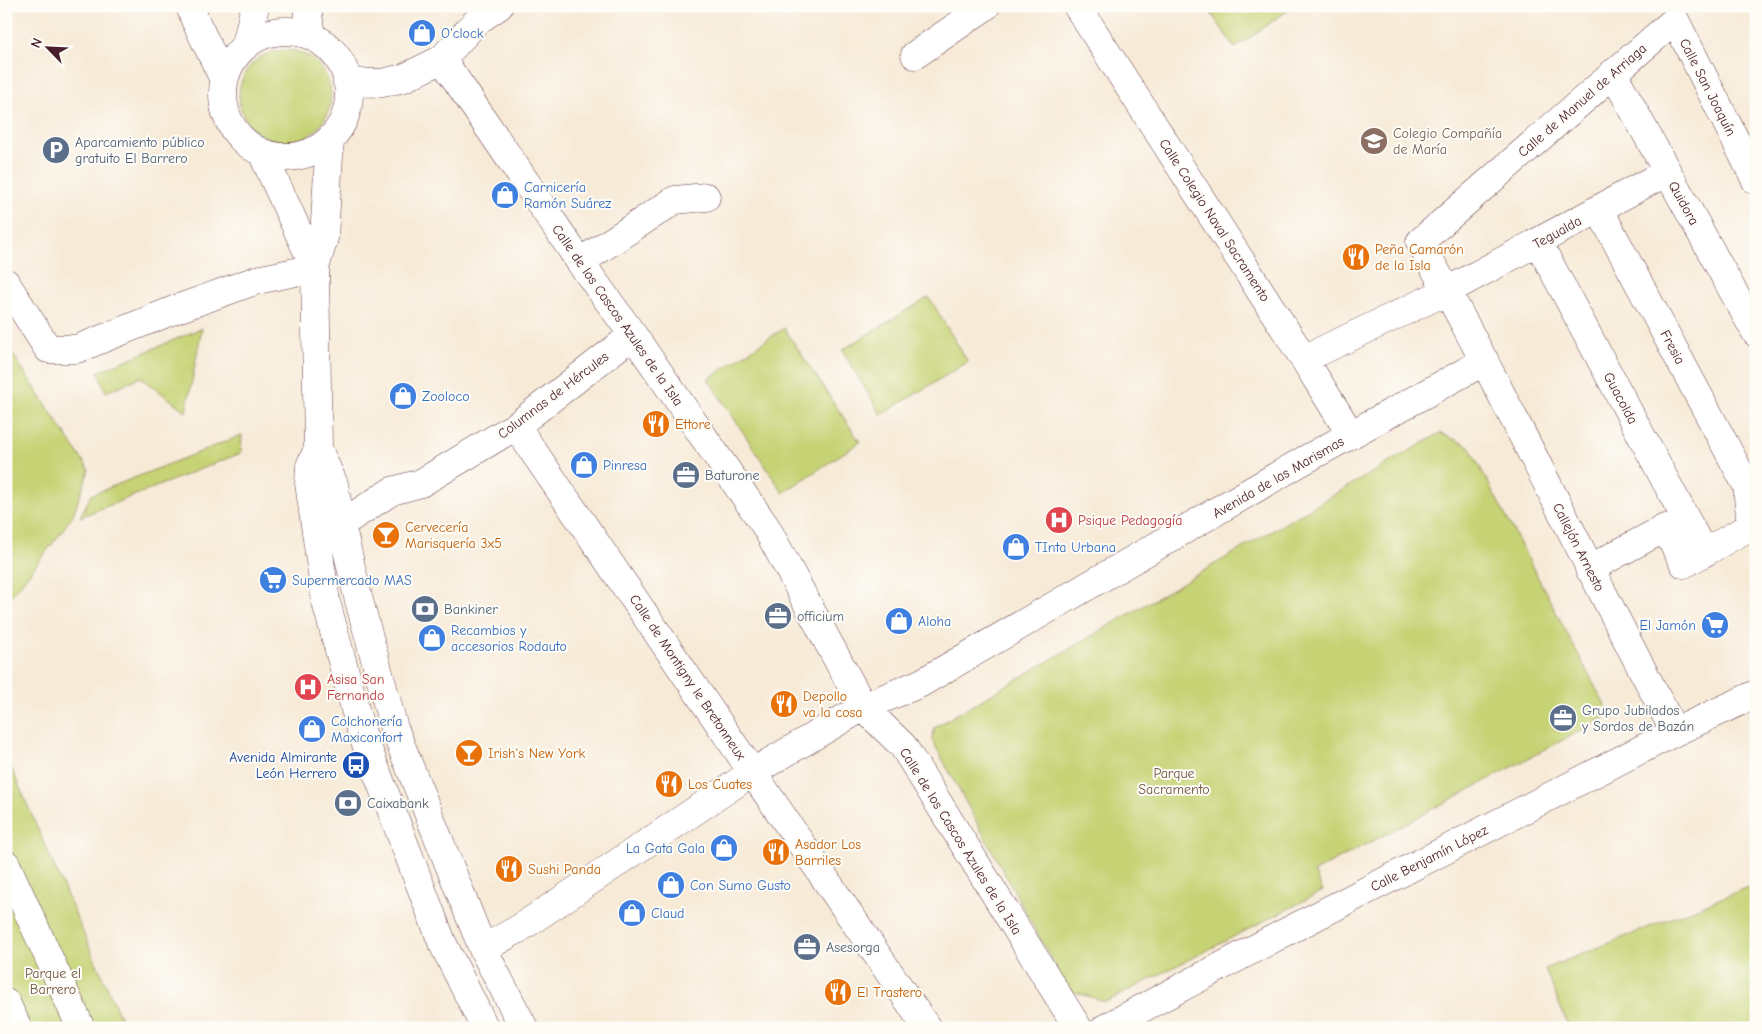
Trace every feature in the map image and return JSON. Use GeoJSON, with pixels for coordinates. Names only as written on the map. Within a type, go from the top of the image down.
{"type":"FeatureCollection","features":[{"type":"Feature","properties":{"kind":"street"},"geometry":{"type":"LineString","coordinates":[[190,6],[224,80]]}},
{"type":"Feature","properties":{"kind":"street"},"geometry":{"type":"LineString","coordinates":[[246,45],[255,6]]}},
{"type":"Feature","properties":{"kind":"street"},"geometry":{"type":"LineString","coordinates":[[307,6],[311,36]]}},
{"type":"Feature","properties":{"kind":"street"},"geometry":{"type":"LineString","coordinates":[[347,82],[382,84],[404,78],[442,59],[477,21],[499,6]]}},
{"type":"Feature","properties":{"kind":"street"},"geometry":{"type":"LineString","coordinates":[[915,55],[986,6]]}},
{"type":"Feature","properties":{"kind":"street","name":"Calle Colegio Naval Sacramento"},"geometry":{"type":"LineString","coordinates":[[1077,6],[1351,435]]}},
{"type":"Feature","properties":{"kind":"street","name":"Calle de Manuel de Arriaga"},"geometry":{"type":"LineString","coordinates":[[1448,291],[1420,242],[1674,20]]}},
{"type":"Feature","properties":{"kind":"street","name":"Calle San Joaquín"},"geometry":{"type":"LineString","coordinates":[[1674,20],[1756,181]]}},
{"type":"Feature","properties":{"kind":"street"},"geometry":{"type":"LineString","coordinates":[[278,32],[295,32],[311,36],[328,48],[340,63],[347,82],[348,102],[342,122],[330,139],[315,150],[298,156],[280,157],[262,152],[247,144],[235,132],[227,117],[223,100],[224,80],[232,60],[246,45],[261,36],[278,32]]}},
{"type":"Feature","properties":{"kind":"street","name":"Calle de los Cascos Azules de la Isla"},"geometry":{"type":"LineString","coordinates":[[442,59],[580,262],[766,527],[863,707],[903,746],[1078,1028]]}},
{"type":"Feature","properties":{"kind":"street","name":"Quidora"},"geometry":{"type":"LineString","coordinates":[[1613,73],[1756,334]]}},
{"type":"Feature","properties":{"kind":"street"},"geometry":{"type":"LineString","coordinates":[[330,139],[324,238],[315,268],[318,449],[334,484],[358,597],[394,728],[483,949],[524,1028]]}},
{"type":"Feature","properties":{"kind":"street"},"geometry":{"type":"LineString","coordinates":[[262,152],[315,268]]}},
{"type":"Feature","properties":{"kind":"street","name":"Tegualda"},"geometry":{"type":"LineString","coordinates":[[1448,291],[1667,172]]}},
{"type":"Feature","properties":{"kind":"street"},"geometry":{"type":"LineString","coordinates":[[580,262],[674,200],[706,198]]}},
{"type":"Feature","properties":{"kind":"street","name":"Fresia"},"geometry":{"type":"LineString","coordinates":[[1599,209],[1751,483]]}},
{"type":"Feature","properties":{"kind":"street","name":"Guacolda"},"geometry":{"type":"LineString","coordinates":[[1538,242],[1704,553]]}},
{"type":"Feature","properties":{"kind":"street"},"geometry":{"type":"LineString","coordinates":[[6,284],[48,349],[77,349],[174,310],[257,280],[315,268]]}},
{"type":"Feature","properties":{"kind":"street"},"geometry":{"type":"LineString","coordinates":[[1304,359],[1448,291],[1485,361]]}},
{"type":"Feature","properties":{"kind":"street","name":"Columnas de Hércules"},"geometry":{"type":"LineString","coordinates":[[341,524],[392,491],[421,483],[516,426],[633,335]]}},
{"type":"Feature","properties":{"kind":"street","name":"Avenida de las Marismas"},"geometry":{"type":"LineString","coordinates":[[483,949],[520,928],[753,772],[863,707],[922,683],[1351,435],[1485,361]]}},
{"type":"Feature","properties":{"kind":"street","name":"Callejón Arnesto"},"geometry":{"type":"LineString","coordinates":[[1485,361],[1589,569],[1674,732]]}},
{"type":"Feature","properties":{"kind":"street","name":"Calle de Montigny le Bretonneux"},"geometry":{"type":"LineString","coordinates":[[516,426],[927,1028]]}},
{"type":"Feature","properties":{"kind":"street"},"geometry":{"type":"LineString","coordinates":[[318,449],[310,466],[308,483],[326,602],[361,731],[442,942],[485,1028]]}},
{"type":"Feature","properties":{"kind":"street"},"geometry":{"type":"LineString","coordinates":[[1589,569],[1665,528],[1684,564],[1751,526],[1751,483]]}},
{"type":"Feature","properties":{"kind":"street","name":"Calle Benjamín López"},"geometry":{"type":"LineString","coordinates":[[1105,1028],[1282,934],[1674,732],[1756,694]]}},
{"type":"Feature","properties":{"kind":"street"},"geometry":{"type":"LineString","coordinates":[[6,864],[80,1028]]}},
{"type":"Feature","properties":{"kind":"street"},"geometry":{"type":"LineString","coordinates":[[6,1003],[18,1028]]}},
{"type":"Feature","properties":{"kind":"green space"},"geometry":{"type":"Polygon","coordinates":[[[1206,6],[1294,6],[1235,48],[1206,6]]]}},
{"type":"Feature","properties":{"kind":"green space"},"geometry":{"type":"Polygon","coordinates":[[[285,50],[303,53],[318,63],[328,78],[331,96],[328,114],[318,129],[303,139],[285,142],[267,139],[252,129],[242,114],[239,96],[242,78],[252,63],[267,53],[285,50]]]}},
{"type":"Feature","properties":{"kind":"green space"},"geometry":{"type":"Polygon","coordinates":[[[929,297],[968,362],[881,415],[842,350],[929,297]]]}},
{"type":"Feature","properties":{"kind":"green space"},"geometry":{"type":"Polygon","coordinates":[[[202,328],[186,412],[141,377],[106,392],[98,372],[202,328]]]}},
{"type":"Feature","properties":{"kind":"green space"},"geometry":{"type":"Polygon","coordinates":[[[784,328],[860,442],[783,493],[708,379],[784,328]]]}},
{"type":"Feature","properties":{"kind":"green space"},"geometry":{"type":"Polygon","coordinates":[[[6,344],[89,470],[73,515],[6,601],[6,344]]]}},
{"type":"Feature","properties":{"kind":"green space","name":"Parque Sacramento"},"geometry":{"type":"Polygon","coordinates":[[[1440,433],[1469,446],[1610,715],[1314,872],[1323,891],[1106,1002],[1068,990],[932,740],[935,727],[1440,433]]]}},
{"type":"Feature","properties":{"kind":"green space"},"geometry":{"type":"Polygon","coordinates":[[[242,435],[241,453],[80,517],[91,495],[242,435]]]}},
{"type":"Feature","properties":{"kind":"green space","name":"Parque el Barrero"},"geometry":{"type":"Polygon","coordinates":[[[6,756],[125,1028],[6,1028],[6,756]]]}},
{"type":"Feature","properties":{"kind":"green space"},"geometry":{"type":"Polygon","coordinates":[[[1756,884],[1756,1028],[1569,1028],[1545,969],[1756,884]]]}},
{"type":"Feature","properties":{"kind":"place","name":"O'clock"},"geometry":{"type":"Point","coordinates":[422,33]}},
{"type":"Feature","properties":{"kind":"place","name":"Colegio Compañía de María"},"geometry":{"type":"Point","coordinates":[1374,141]}},
{"type":"Feature","properties":{"kind":"place","name":"Aparcamiento público gratuito El Barrero"},"geometry":{"type":"Point","coordinates":[56,150]}},
{"type":"Feature","properties":{"kind":"place","name":"Carnicería Ramón Suárez"},"geometry":{"type":"Point","coordinates":[505,195]}},
{"type":"Feature","properties":{"kind":"place","name":"Peña Camarón de la Isla"},"geometry":{"type":"Point","coordinates":[1356,257]}},
{"type":"Feature","properties":{"kind":"place","name":"Zooloco"},"geometry":{"type":"Point","coordinates":[403,396]}},
{"type":"Feature","properties":{"kind":"place","name":"Ettore"},"geometry":{"type":"Point","coordinates":[656,424]}},
{"type":"Feature","properties":{"kind":"place","name":"Pinresa"},"geometry":{"type":"Point","coordinates":[584,465]}},
{"type":"Feature","properties":{"kind":"place","name":"Baturone"},"geometry":{"type":"Point","coordinates":[686,475]}},
{"type":"Feature","properties":{"kind":"place","name":"Psique Pedagogía"},"geometry":{"type":"Point","coordinates":[1059,520]}},
{"type":"Feature","properties":{"kind":"place","name":"Cervecería Marisquería 3x5"},"geometry":{"type":"Point","coordinates":[386,535]}},
{"type":"Feature","properties":{"kind":"place","name":"TInta Urbana"},"geometry":{"type":"Point","coordinates":[1016,547]}},
{"type":"Feature","properties":{"kind":"place","name":"Supermercado MAS"},"geometry":{"type":"Point","coordinates":[273,580]}},
{"type":"Feature","properties":{"kind":"place","name":"Bankiner"},"geometry":{"type":"Point","coordinates":[425,609]}},
{"type":"Feature","properties":{"kind":"place","name":"officium"},"geometry":{"type":"Point","coordinates":[778,616]}},
{"type":"Feature","properties":{"kind":"place","name":"Aloha"},"geometry":{"type":"Point","coordinates":[899,621]}},
{"type":"Feature","properties":{"kind":"place","name":"El Jamón"},"geometry":{"type":"Point","coordinates":[1715,625]}},
{"type":"Feature","properties":{"kind":"place","name":"Recambios y accesorios Rodauto"},"geometry":{"type":"Point","coordinates":[432,638]}},
{"type":"Feature","properties":{"kind":"place","name":"Asisa San Fernando"},"geometry":{"type":"Point","coordinates":[308,687]}},
{"type":"Feature","properties":{"kind":"place","name":"Depollo va la cosa"},"geometry":{"type":"Point","coordinates":[784,704]}},
{"type":"Feature","properties":{"kind":"place","name":"Grupo Jubilados y Sordos de Bazán"},"geometry":{"type":"Point","coordinates":[1563,718]}},
{"type":"Feature","properties":{"kind":"place","name":"Colchonería Maxiconfort"},"geometry":{"type":"Point","coordinates":[312,729]}},
{"type":"Feature","properties":{"kind":"place","name":"Irish's New York"},"geometry":{"type":"Point","coordinates":[469,753]}},
{"type":"Feature","properties":{"kind":"place","name":"Avenida Almirante León Herrero"},"geometry":{"type":"Point","coordinates":[356,765]}},
{"type":"Feature","properties":{"kind":"place","name":"Los Cuates"},"geometry":{"type":"Point","coordinates":[669,784]}},
{"type":"Feature","properties":{"kind":"place","name":"Caixabank"},"geometry":{"type":"Point","coordinates":[348,803]}},
{"type":"Feature","properties":{"kind":"place","name":"La Gata Gala"},"geometry":{"type":"Point","coordinates":[724,848]}},
{"type":"Feature","properties":{"kind":"place","name":"Asador Los Barriles"},"geometry":{"type":"Point","coordinates":[776,852]}},
{"type":"Feature","properties":{"kind":"place","name":"Sushi Panda"},"geometry":{"type":"Point","coordinates":[509,869]}},
{"type":"Feature","properties":{"kind":"place","name":"Con Sumo Gusto"},"geometry":{"type":"Point","coordinates":[671,885]}},
{"type":"Feature","properties":{"kind":"place","name":"Claud"},"geometry":{"type":"Point","coordinates":[632,913]}},
{"type":"Feature","properties":{"kind":"place","name":"Asesorga"},"geometry":{"type":"Point","coordinates":[807,947]}},
{"type":"Feature","properties":{"kind":"place","name":"El Trastero"},"geometry":{"type":"Point","coordinates":[838,992]}}]}
